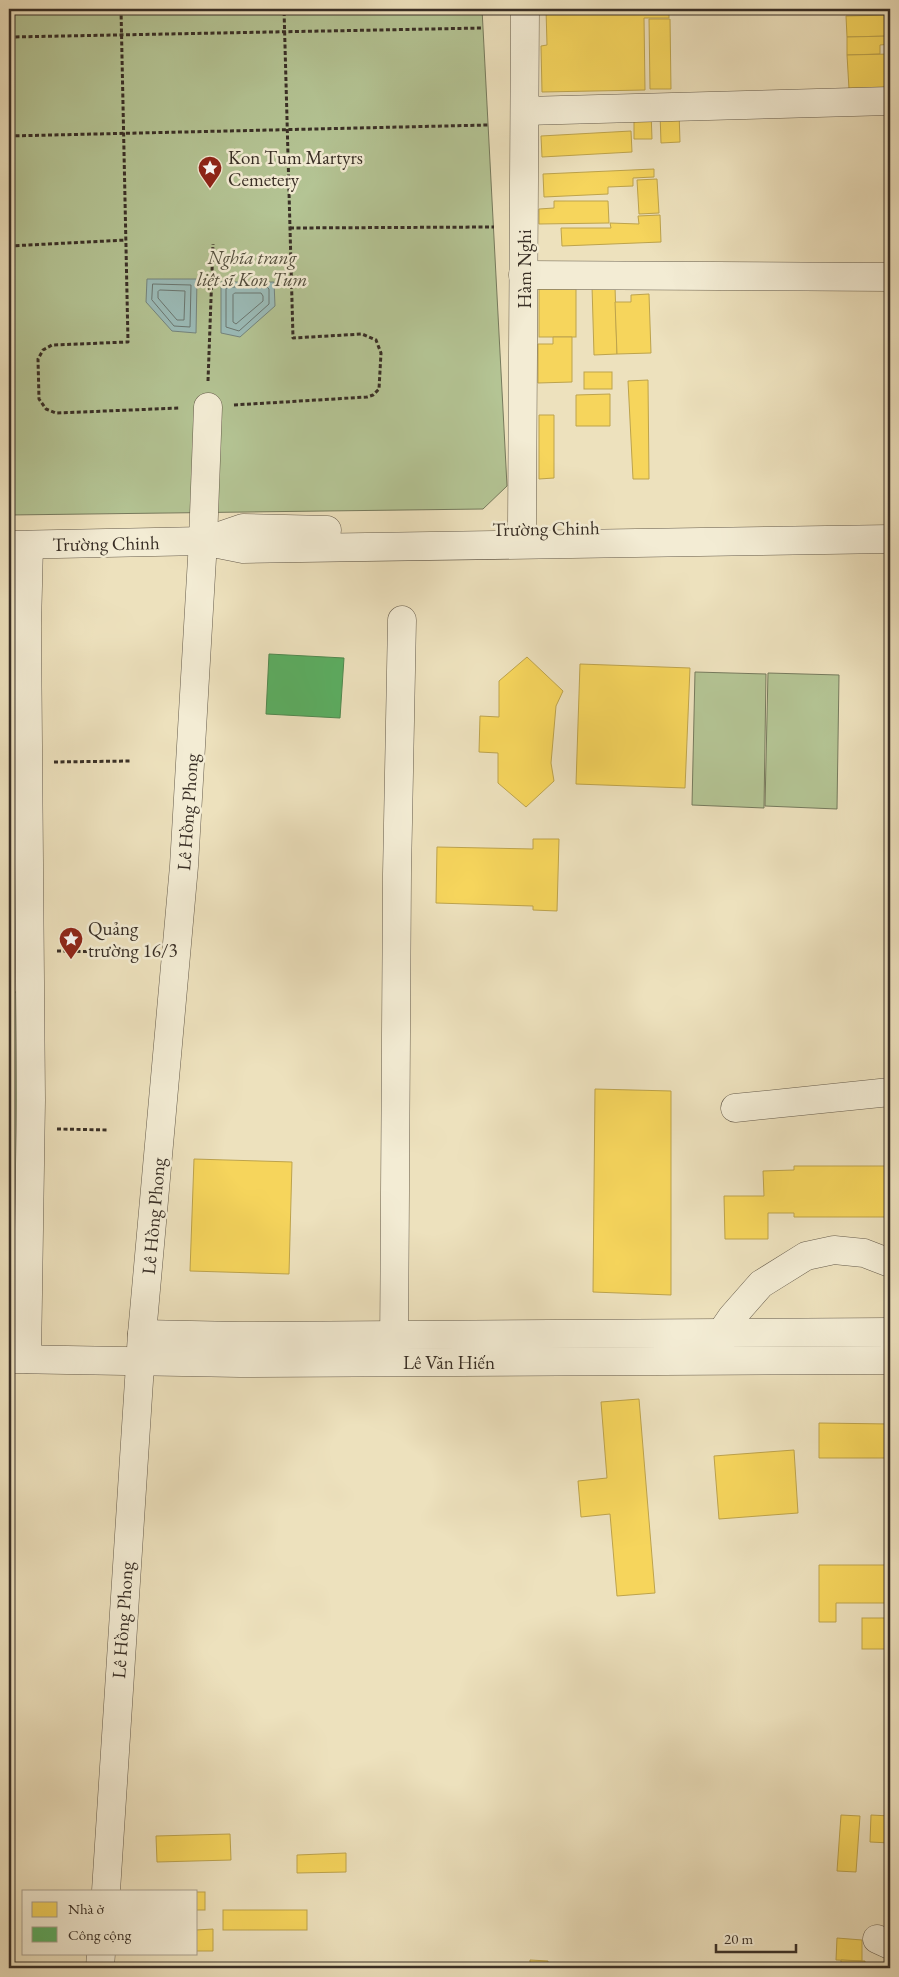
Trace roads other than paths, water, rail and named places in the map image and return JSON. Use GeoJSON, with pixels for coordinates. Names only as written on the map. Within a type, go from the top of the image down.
{"type":"FeatureCollection","features":[{"type":"Feature","properties":{"kind":"street","name":"Hàm Nghi"},"geometry":{"type":"LineString","coordinates":[[522,528],[525,9]]}},
{"type":"Feature","properties":{"kind":"street"},"geometry":{"type":"LineString","coordinates":[[525,111],[890,101]]}},
{"type":"Feature","properties":{"kind":"street"},"geometry":{"type":"LineString","coordinates":[[523,274],[890,278]]}},
{"type":"Feature","properties":{"kind":"street","name":"Lê Hồng Phong"},"geometry":{"type":"LineString","coordinates":[[106,1890],[132,1460],[184,866],[203,541],[208,407]]}},
{"type":"Feature","properties":{"kind":"street","name":"Trường Chinh"},"geometry":{"type":"LineString","coordinates":[[203,541],[243,528],[398,531],[890,520]]}},
{"type":"Feature","properties":{"kind":"street","name":"Trường Chinh"},"geometry":{"type":"LineString","coordinates":[[19,545],[203,541],[243,549],[890,539]]}},
{"type":"Feature","properties":{"kind":"street"},"geometry":{"type":"LineString","coordinates":[[18,1359],[31,1128],[27,626],[19,545]]}},
{"type":"Feature","properties":{"kind":"street"},"geometry":{"type":"LineString","coordinates":[[395,1362],[397,874],[402,620]]}},
{"type":"Feature","properties":{"kind":"street"},"geometry":{"type":"LineString","coordinates":[[735,1108],[890,1092]]}},
{"type":"Feature","properties":{"kind":"street"},"geometry":{"type":"LineString","coordinates":[[719,1361],[721,1333],[732,1317],[761,1284],[806,1256],[834,1250],[864,1253],[890,1263]]}},
{"type":"Feature","properties":{"kind":"street","name":"Lê Văn Hiến"},"geometry":{"type":"LineString","coordinates":[[142,1334],[240,1336],[890,1332]]}},
{"type":"Feature","properties":{"kind":"street","name":"Lê Văn Hiến"},"geometry":{"type":"LineString","coordinates":[[18,1359],[140,1362],[890,1360]]}},
{"type":"Feature","properties":{"kind":"street"},"geometry":{"type":"LineString","coordinates":[[100,1968],[101,1954]]}},
{"type":"Feature","properties":{"kind":"water"},"geometry":{"type":"Polygon","coordinates":[[[147,279],[197,279],[196,333],[172,331],[146,302],[147,279]]]}},
{"type":"Feature","properties":{"kind":"water"},"geometry":{"type":"Polygon","coordinates":[[[221,282],[274,282],[275,306],[240,337],[221,333],[221,282]]]}},
{"type":"Feature","properties":{"kind":"place","name":"Kon Tum Martyrs Cemetery"},"geometry":{"type":"Point","coordinates":[210,189]}},
{"type":"Feature","properties":{"kind":"place","name":"Quảng trường 16/3"},"geometry":{"type":"Point","coordinates":[71,960]}},
{"type":"Feature","properties":{"kind":"park label","name":"Nghĩa trang liệt sĩ Kon Tum"},"geometry":{"type":"Point","coordinates":[252,268]}}]}
